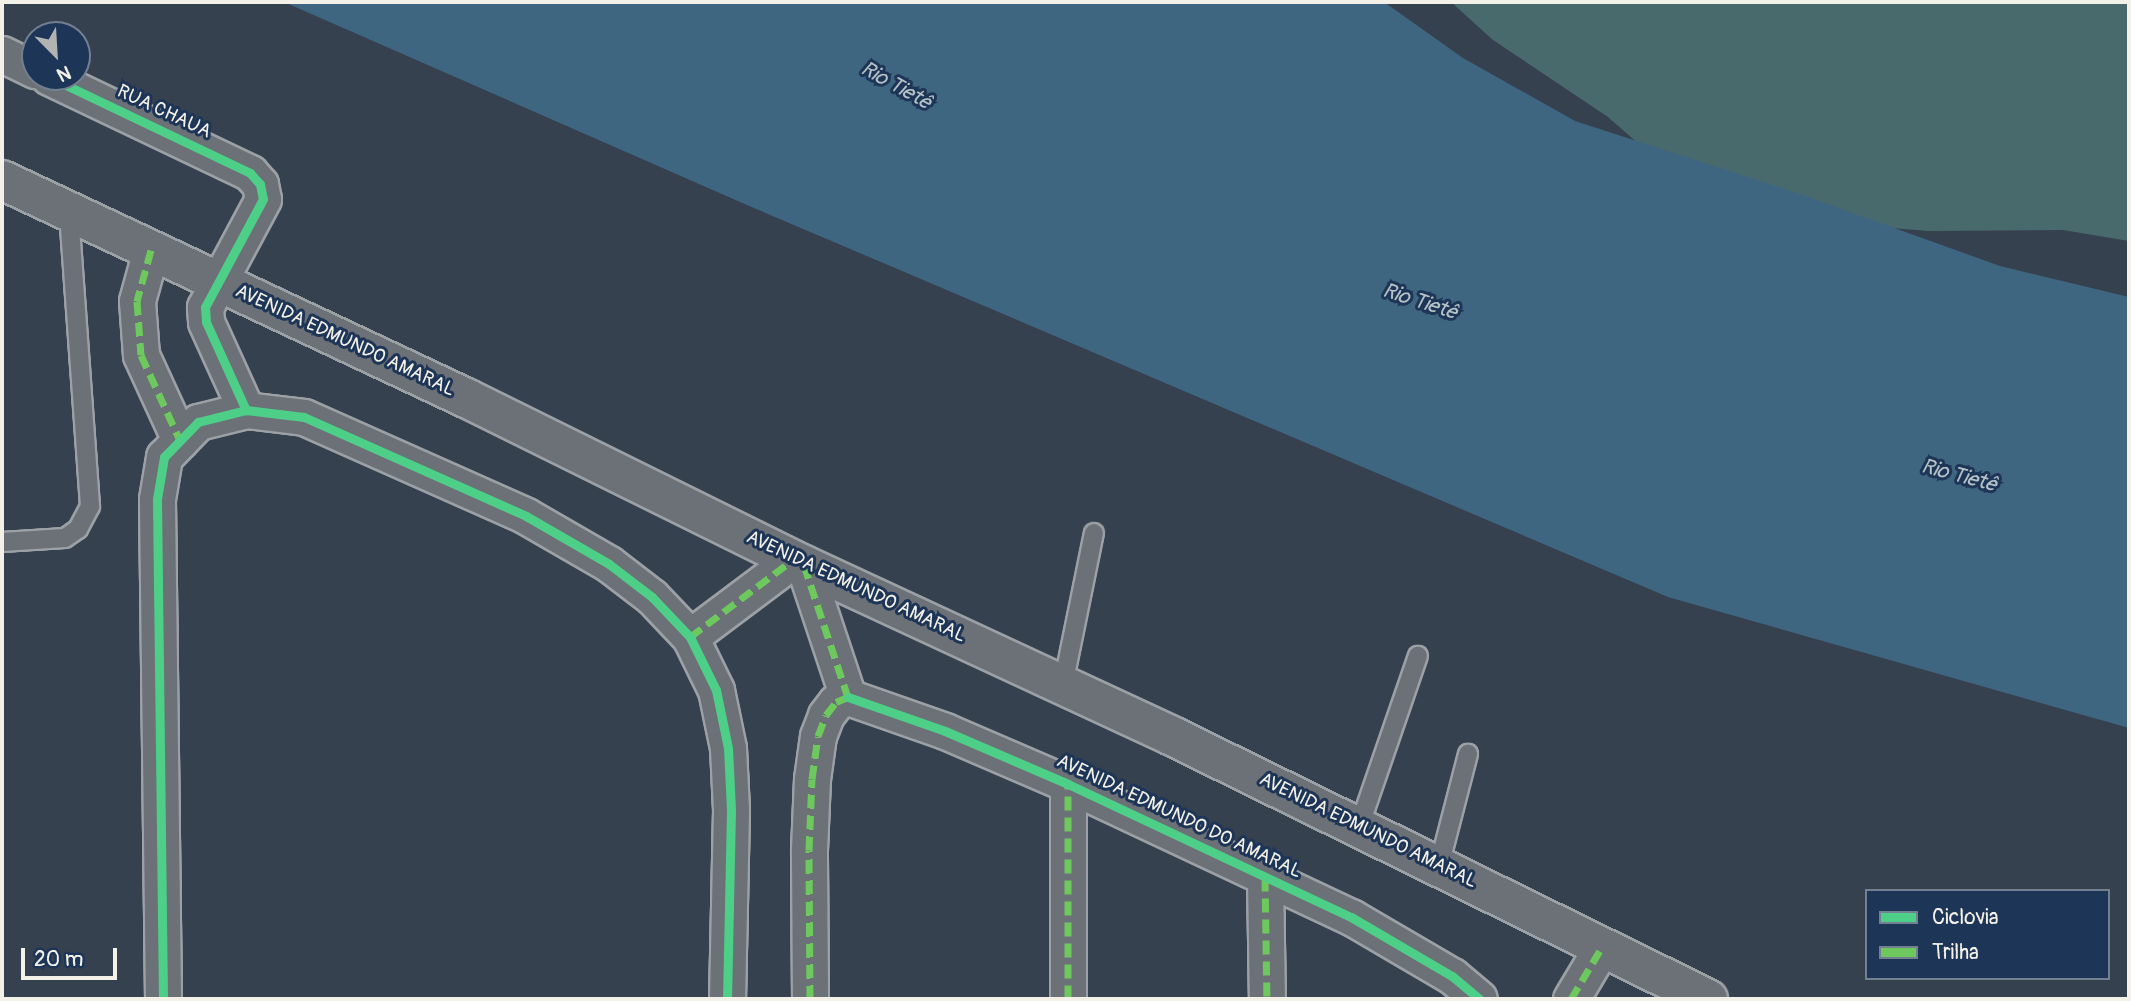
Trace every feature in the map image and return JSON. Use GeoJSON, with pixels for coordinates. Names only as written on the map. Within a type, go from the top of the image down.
{"type":"FeatureCollection","features":[{"type":"Feature","properties":{"kind":"main road","name":"AVENIDA EDMUNDO AMARAL"},"geometry":{"type":"LineString","coordinates":[[2,180],[466,398],[799,562],[1359,827],[1708,999]]}},
{"type":"Feature","properties":{"kind":"street"},"geometry":{"type":"LineString","coordinates":[[2,54],[21,63]]}},
{"type":"Feature","properties":{"kind":"street","name":"RUA CHAUA"},"geometry":{"type":"LineString","coordinates":[[78,91],[250,173],[260,184],[263,199],[219,282]]}},
{"type":"Feature","properties":{"kind":"street"},"geometry":{"type":"LineString","coordinates":[[151,250],[136,301],[141,355],[180,440]]}},
{"type":"Feature","properties":{"kind":"street"},"geometry":{"type":"LineString","coordinates":[[219,282],[205,307],[206,322],[246,410]]}},
{"type":"Feature","properties":{"kind":"street"},"geometry":{"type":"LineString","coordinates":[[163,999],[157,499],[164,457],[180,440],[198,422],[246,410],[304,417],[526,516],[609,564],[652,597],[690,637],[716,690],[728,748],[731,810],[727,999]]}},
{"type":"Feature","properties":{"kind":"street"},"geometry":{"type":"LineString","coordinates":[[690,637],[799,562],[848,697],[836,702],[826,715],[818,736],[812,779],[809,850],[810,999]]}},
{"type":"Feature","properties":{"kind":"street","name":"AVENIDA EDMUNDO DO AMARAL"},"geometry":{"type":"LineString","coordinates":[[848,697],[945,731],[1068,784],[1351,917],[1452,976],[1479,999]]}},
{"type":"Feature","properties":{"kind":"street"},"geometry":{"type":"LineString","coordinates":[[1068,784],[1068,999]]}},
{"type":"Feature","properties":{"kind":"street"},"geometry":{"type":"LineString","coordinates":[[1265,877],[1267,999]]}},
{"type":"Feature","properties":{"kind":"street"},"geometry":{"type":"LineString","coordinates":[[1571,999],[1602,947]]}},
{"type":"Feature","properties":{"kind":"lane"},"geometry":{"type":"LineString","coordinates":[[2,542],[65,538],[78,529],[90,506],[69,211]]}},
{"type":"Feature","properties":{"kind":"lane"},"geometry":{"type":"LineString","coordinates":[[1063,685],[1094,533]]}},
{"type":"Feature","properties":{"kind":"lane"},"geometry":{"type":"LineString","coordinates":[[1359,827],[1418,656]]}},
{"type":"Feature","properties":{"kind":"lane"},"geometry":{"type":"LineString","coordinates":[[1439,866],[1468,754]]}},
{"type":"Feature","properties":{"kind":"green space"},"geometry":{"type":"Polygon","coordinates":[[[1451,2],[2129,2],[2129,241],[2063,230],[1928,231],[1868,226],[1648,152],[1608,117],[1493,40],[1451,2]]]}},
{"type":"Feature","properties":{"kind":"water","name":"Rio Tietê"},"geometry":{"type":"Polygon","coordinates":[[[284,2],[1384,2],[1463,58],[1575,121],[1797,193],[2000,266],[2129,297],[2129,728],[1668,597],[747,205],[284,2]]]}},
{"type":"Feature","properties":{"kind":"marked path"},"geometry":{"type":"LineString","coordinates":[[151,250],[137,301],[141,355],[180,440]]}},
{"type":"Feature","properties":{"kind":"marked path"},"geometry":{"type":"LineString","coordinates":[[690,637],[794,559]]}},
{"type":"Feature","properties":{"kind":"marked path"},"geometry":{"type":"LineString","coordinates":[[804,565],[848,697]]}},
{"type":"Feature","properties":{"kind":"marked path"},"geometry":{"type":"LineString","coordinates":[[810,999],[809,850],[812,779],[818,736],[826,715],[836,702],[848,697]]}},
{"type":"Feature","properties":{"kind":"marked path"},"geometry":{"type":"LineString","coordinates":[[1068,784],[1068,999]]}},
{"type":"Feature","properties":{"kind":"marked path"},"geometry":{"type":"LineString","coordinates":[[1265,877],[1267,999]]}},
{"type":"Feature","properties":{"kind":"marked path"},"geometry":{"type":"LineString","coordinates":[[1571,999],[1602,947]]}},
{"type":"Feature","properties":{"kind":"cycle path"},"geometry":{"type":"LineString","coordinates":[[78,91],[250,173],[260,184],[263,199],[205,307],[206,322],[246,410]]}},
{"type":"Feature","properties":{"kind":"cycle path"},"geometry":{"type":"LineString","coordinates":[[163,999],[157,499],[164,457],[198,422],[246,410],[304,417],[526,516],[609,564],[652,597],[690,637],[716,690],[728,748],[731,810],[727,999]]}},
{"type":"Feature","properties":{"kind":"cycle path"},"geometry":{"type":"LineString","coordinates":[[848,697],[945,731],[1068,784],[1351,917],[1452,976],[1479,999]]}}]}
